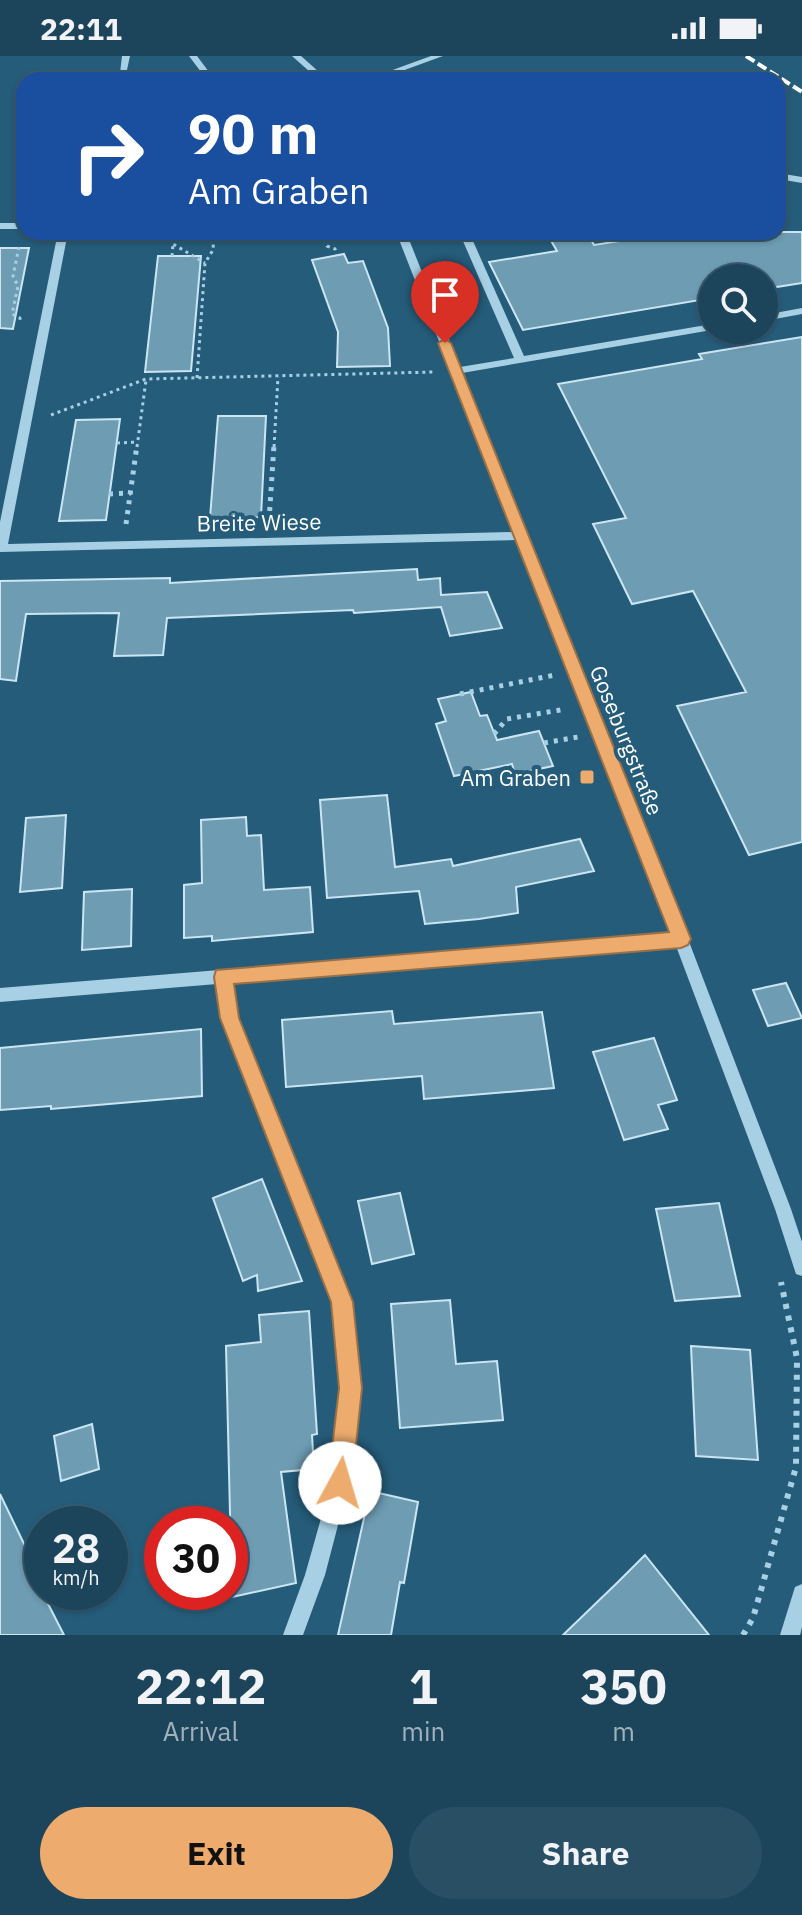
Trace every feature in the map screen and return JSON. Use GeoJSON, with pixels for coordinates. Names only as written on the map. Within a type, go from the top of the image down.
{"type":"FeatureCollection","features":[{"type":"Feature","properties":{"kind":"street"},"geometry":{"type":"LineString","coordinates":[[296,56],[315,72]]}},
{"type":"Feature","properties":{"kind":"street"},"geometry":{"type":"LineString","coordinates":[[392,72],[439,56]]}},
{"type":"Feature","properties":{"kind":"street"},"geometry":{"type":"LineString","coordinates":[[0,548],[61,240]]}},
{"type":"Feature","properties":{"kind":"street","name":"Goseburgstraße"},"geometry":{"type":"LineString","coordinates":[[404,240],[681,939],[783,1209],[802,1268]]}},
{"type":"Feature","properties":{"kind":"street"},"geometry":{"type":"LineString","coordinates":[[468,240],[520,360]]}},
{"type":"Feature","properties":{"kind":"street"},"geometry":{"type":"LineString","coordinates":[[778,315],[802,311]]}},
{"type":"Feature","properties":{"kind":"street"},"geometry":{"type":"LineString","coordinates":[[455,371],[698,329]]}},
{"type":"Feature","properties":{"kind":"street","name":"Breite Wiese"},"geometry":{"type":"LineString","coordinates":[[0,548],[520,536]]}},
{"type":"Feature","properties":{"kind":"street"},"geometry":{"type":"LineString","coordinates":[[0,995],[681,939]]}},
{"type":"Feature","properties":{"kind":"street"},"geometry":{"type":"LineString","coordinates":[[223,977],[230,1018],[342,1302],[350,1388],[340,1483],[315,1575],[293,1635]]}},
{"type":"Feature","properties":{"kind":"street"},"geometry":{"type":"LineString","coordinates":[[790,1635],[802,1594]]}},
{"type":"Feature","properties":{"kind":"path"},"geometry":{"type":"LineString","coordinates":[[17,333],[20,318],[12,314],[18,286],[13,276],[21,240]]}},
{"type":"Feature","properties":{"kind":"path"},"geometry":{"type":"LineString","coordinates":[[171,240],[172,256]]}},
{"type":"Feature","properties":{"kind":"path"},"geometry":{"type":"LineString","coordinates":[[197,378],[205,263],[213,250],[214,240]]}},
{"type":"Feature","properties":{"kind":"path"},"geometry":{"type":"LineString","coordinates":[[327,240],[327,246],[335,249],[337,255]]}},
{"type":"Feature","properties":{"kind":"path"},"geometry":{"type":"LineString","coordinates":[[173,244],[205,263]]}},
{"type":"Feature","properties":{"kind":"path"},"geometry":{"type":"LineString","coordinates":[[25,425],[146,379],[455,371]]}},
{"type":"Feature","properties":{"kind":"path"},"geometry":{"type":"LineString","coordinates":[[268,542],[278,377]]}},
{"type":"Feature","properties":{"kind":"path"},"geometry":{"type":"LineString","coordinates":[[123,545],[146,379]]}},
{"type":"Feature","properties":{"kind":"path"},"geometry":{"type":"LineString","coordinates":[[265,440],[274,440]]}},
{"type":"Feature","properties":{"kind":"path"},"geometry":{"type":"LineString","coordinates":[[117,443],[138,442]]}},
{"type":"Feature","properties":{"kind":"path"},"geometry":{"type":"LineString","coordinates":[[262,490],[271,490]]}},
{"type":"Feature","properties":{"kind":"path"},"geometry":{"type":"LineString","coordinates":[[109,494],[131,493]]}},
{"type":"Feature","properties":{"kind":"path"},"geometry":{"type":"LineString","coordinates":[[550,661],[559,686]]}},
{"type":"Feature","properties":{"kind":"path"},"geometry":{"type":"LineString","coordinates":[[460,694],[555,675]]}},
{"type":"Feature","properties":{"kind":"path"},"geometry":{"type":"LineString","coordinates":[[564,697],[586,751]]}},
{"type":"Feature","properties":{"kind":"path"},"geometry":{"type":"LineString","coordinates":[[494,734],[507,719],[568,709]]}},
{"type":"Feature","properties":{"kind":"path"},"geometry":{"type":"LineString","coordinates":[[544,743],[580,737]]}},
{"type":"Feature","properties":{"kind":"path"},"geometry":{"type":"LineString","coordinates":[[743,1635],[753,1618],[796,1467],[797,1358],[779,1270]]}},
{"type":"Feature","properties":{"kind":"building"},"geometry":{"type":"Polygon","coordinates":[[[786,232],[802,232],[802,283],[778,287],[778,264],[698,264],[698,300],[523,330],[489,262],[557,251],[551,240],[591,240],[594,245],[626,240],[786,240],[786,232]]]}},
{"type":"Feature","properties":{"kind":"building"},"geometry":{"type":"Polygon","coordinates":[[[0,248],[29,248],[13,329],[0,328],[0,248]]]}},
{"type":"Feature","properties":{"kind":"building"},"geometry":{"type":"Polygon","coordinates":[[[344,254],[348,263],[363,261],[388,328],[390,366],[337,367],[338,332],[312,260],[344,254]]]}},
{"type":"Feature","properties":{"kind":"building"},"geometry":{"type":"Polygon","coordinates":[[[158,256],[201,256],[191,371],[145,372],[158,256]]]}},
{"type":"Feature","properties":{"kind":"building"},"geometry":{"type":"Polygon","coordinates":[[[802,337],[802,842],[749,855],[677,706],[746,692],[693,591],[632,604],[593,524],[626,518],[558,384],[702,359],[699,354],[778,344],[778,341],[802,337]]]}},
{"type":"Feature","properties":{"kind":"building"},"geometry":{"type":"Polygon","coordinates":[[[218,416],[266,416],[261,517],[210,518],[218,416]]]}},
{"type":"Feature","properties":{"kind":"building"},"geometry":{"type":"Polygon","coordinates":[[[120,419],[106,520],[59,521],[76,420],[120,419]]]}},
{"type":"Feature","properties":{"kind":"building"},"geometry":{"type":"Polygon","coordinates":[[[417,569],[418,580],[440,578],[441,595],[487,592],[502,628],[450,636],[441,607],[354,613],[353,610],[167,618],[163,655],[114,656],[119,613],[26,614],[16,681],[0,679],[0,581],[170,578],[170,583],[417,569]]]}},
{"type":"Feature","properties":{"kind":"building"},"geometry":{"type":"Polygon","coordinates":[[[471,692],[480,716],[487,715],[497,740],[539,731],[553,766],[515,774],[512,764],[454,776],[436,724],[446,721],[438,699],[471,692]]]}},
{"type":"Feature","properties":{"kind":"building"},"geometry":{"type":"Polygon","coordinates":[[[387,795],[395,867],[451,859],[453,866],[580,839],[594,871],[516,887],[518,913],[479,919],[425,924],[419,891],[327,898],[320,800],[387,795]]]}},
{"type":"Feature","properties":{"kind":"building"},"geometry":{"type":"Polygon","coordinates":[[[66,815],[62,888],[20,892],[26,818],[66,815]]]}},
{"type":"Feature","properties":{"kind":"building"},"geometry":{"type":"Polygon","coordinates":[[[246,817],[247,836],[261,835],[264,890],[310,887],[313,932],[212,941],[212,936],[184,938],[184,885],[202,883],[201,820],[246,817]]]}},
{"type":"Feature","properties":{"kind":"building"},"geometry":{"type":"Polygon","coordinates":[[[132,889],[131,946],[82,950],[84,892],[132,889]]]}},
{"type":"Feature","properties":{"kind":"building"},"geometry":{"type":"Polygon","coordinates":[[[786,983],[802,1018],[768,1026],[753,990],[786,983]]]}},
{"type":"Feature","properties":{"kind":"building"},"geometry":{"type":"Polygon","coordinates":[[[392,1011],[394,1024],[542,1012],[554,1088],[424,1099],[422,1076],[286,1087],[282,1020],[392,1011]]]}},
{"type":"Feature","properties":{"kind":"building"},"geometry":{"type":"Polygon","coordinates":[[[201,1029],[202,1096],[51,1109],[51,1106],[0,1110],[0,1048],[201,1029]]]}},
{"type":"Feature","properties":{"kind":"building"},"geometry":{"type":"Polygon","coordinates":[[[654,1038],[677,1100],[658,1105],[668,1129],[624,1140],[593,1052],[654,1038]]]}},
{"type":"Feature","properties":{"kind":"building"},"geometry":{"type":"Polygon","coordinates":[[[262,1179],[302,1281],[258,1291],[257,1275],[243,1281],[213,1198],[262,1179]]]}},
{"type":"Feature","properties":{"kind":"building"},"geometry":{"type":"Polygon","coordinates":[[[400,1193],[414,1254],[372,1264],[358,1201],[400,1193]]]}},
{"type":"Feature","properties":{"kind":"building"},"geometry":{"type":"Polygon","coordinates":[[[719,1203],[740,1296],[675,1301],[656,1209],[719,1203]]]}},
{"type":"Feature","properties":{"kind":"building"},"geometry":{"type":"Polygon","coordinates":[[[450,1300],[456,1364],[497,1361],[503,1420],[400,1428],[391,1304],[450,1300]]]}},
{"type":"Feature","properties":{"kind":"building"},"geometry":{"type":"Polygon","coordinates":[[[309,1311],[317,1434],[312,1435],[314,1469],[281,1472],[296,1583],[248,1594],[248,1506],[230,1506],[226,1346],[261,1342],[259,1315],[309,1311]]]}},
{"type":"Feature","properties":{"kind":"building"},"geometry":{"type":"Polygon","coordinates":[[[691,1346],[750,1350],[758,1460],[696,1456],[691,1346]]]}},
{"type":"Feature","properties":{"kind":"building"},"geometry":{"type":"Polygon","coordinates":[[[92,1424],[99,1469],[61,1481],[54,1436],[92,1424]]]}},
{"type":"Feature","properties":{"kind":"building"},"geometry":{"type":"Polygon","coordinates":[[[370,1491],[418,1502],[404,1583],[400,1582],[391,1635],[338,1635],[370,1491]]]}},
{"type":"Feature","properties":{"kind":"building"},"geometry":{"type":"Polygon","coordinates":[[[0,1494],[24,1544],[24,1610],[51,1610],[64,1635],[0,1635],[0,1494]]]}},
{"type":"Feature","properties":{"kind":"building"},"geometry":{"type":"Polygon","coordinates":[[[645,1555],[709,1635],[563,1635],[618,1582],[645,1555]]]}},
{"type":"Feature","properties":{"kind":"railway"},"geometry":{"type":"LineString","coordinates":[[746,56],[771,72]]}},
{"type":"Feature","properties":{"kind":"railway"},"geometry":{"type":"LineString","coordinates":[[786,82],[802,92]]}},
{"type":"Feature","properties":{"kind":"place","name":"Am Graben"},"geometry":{"type":"Point","coordinates":[587,777]}},
{"type":"Feature","properties":{"kind":"route"},"geometry":{"type":"LineString","coordinates":[[340,1483],[350,1388],[342,1302],[230,1018],[223,977],[681,939],[445,343]]}}]}
